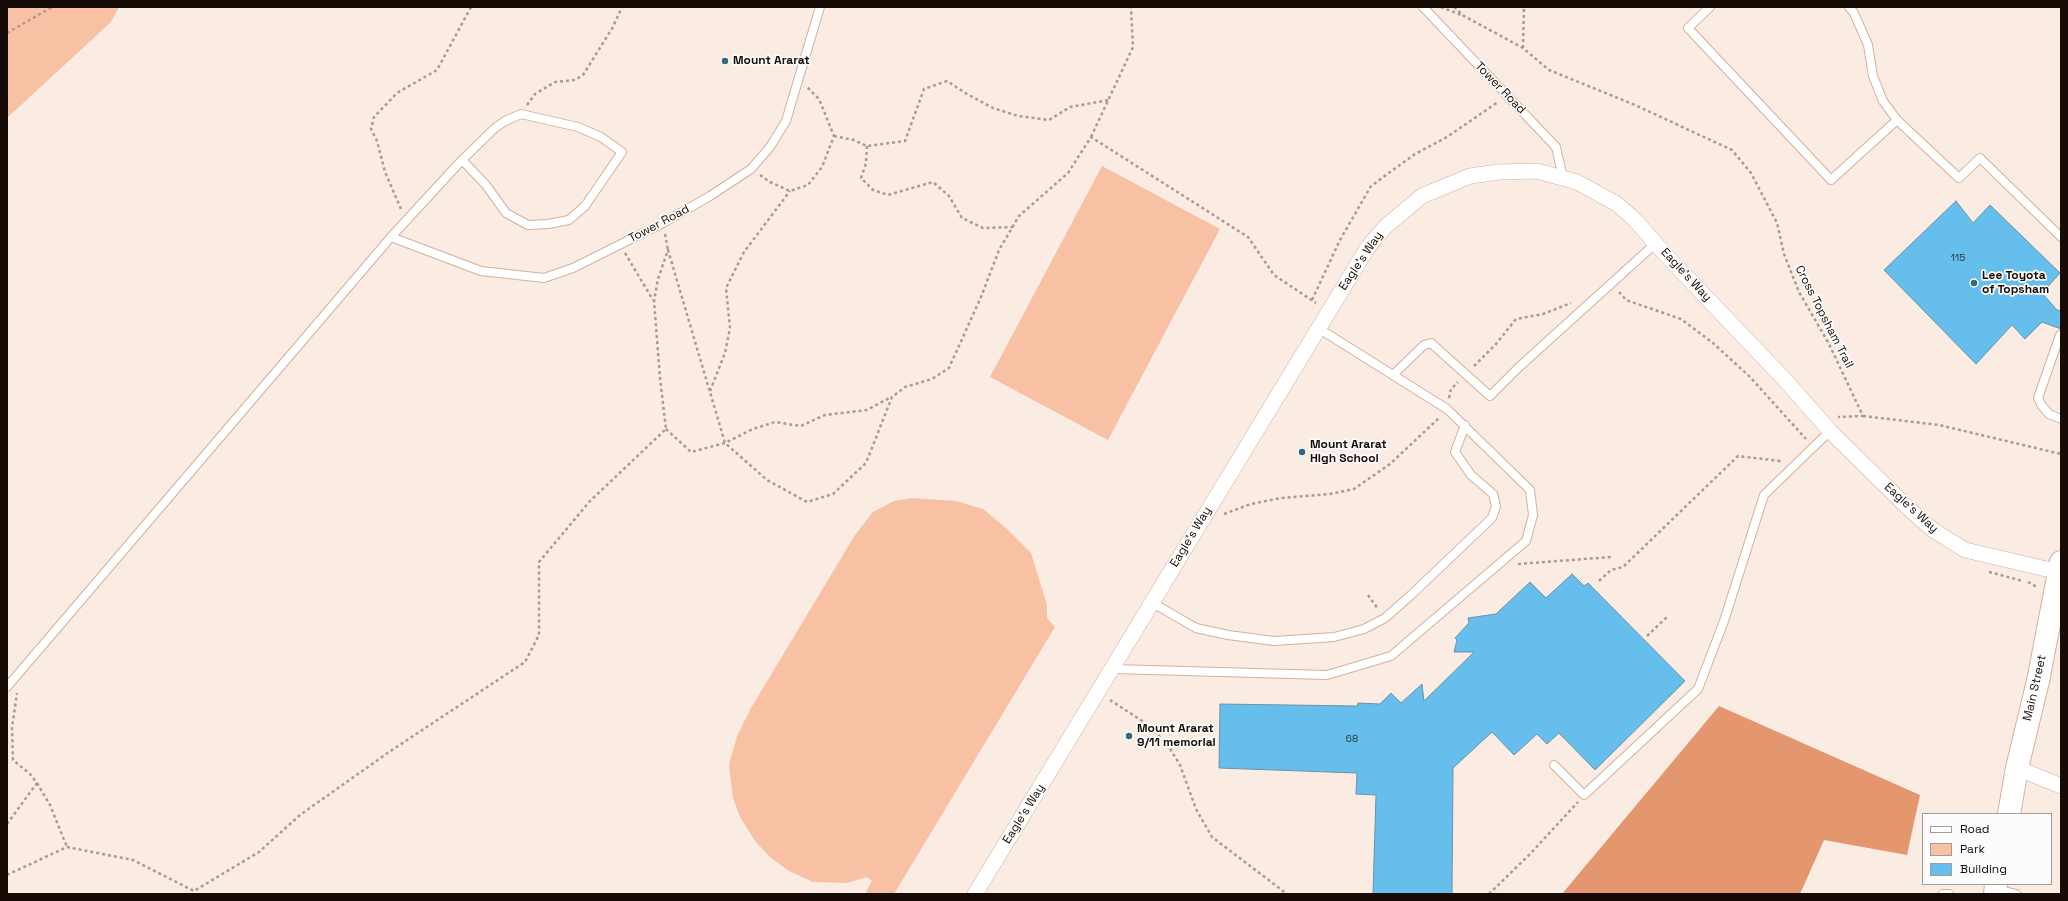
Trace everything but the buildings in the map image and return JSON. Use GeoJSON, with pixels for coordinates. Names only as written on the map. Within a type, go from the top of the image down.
{"type":"FeatureCollection","features":[{"type":"Feature","properties":{"kind":"main road","name":"Main Street"},"geometry":{"type":"LineString","coordinates":[[2009,813],[2017,768],[2038,681],[2060,567]]}},
{"type":"Feature","properties":{"kind":"street","name":"Eagle's Way"},"geometry":{"type":"LineString","coordinates":[[975,894],[1368,247],[1385,226],[1422,196],[1470,176],[1499,172],[1537,171],[1564,178],[1597,191],[1617,204],[1635,220],[1825,430],[1905,505],[1949,541],[1965,550],[1982,555],[2060,567]]}},
{"type":"Feature","properties":{"kind":"street"},"geometry":{"type":"LineString","coordinates":[[2017,768],[2061,786]]}},
{"type":"Feature","properties":{"kind":"lane","name":"Tower Road"},"geometry":{"type":"LineString","coordinates":[[391,237],[481,271],[544,278],[573,268],[663,224],[751,169],[763,157],[786,121],[820,7]]}},
{"type":"Feature","properties":{"kind":"lane","name":"Tower Road"},"geometry":{"type":"LineString","coordinates":[[1423,7],[1556,147],[1564,178]]}},
{"type":"Feature","properties":{"kind":"lane"},"geometry":{"type":"LineString","coordinates":[[1710,7],[1688,28],[1831,180],[1897,120]]}},
{"type":"Feature","properties":{"kind":"lane"},"geometry":{"type":"LineString","coordinates":[[1848,7],[1854,13],[1868,46],[1873,76],[1883,101],[1897,120],[1960,178],[1980,158],[2061,237]]}},
{"type":"Feature","properties":{"kind":"lane"},"geometry":{"type":"LineString","coordinates":[[7,687],[391,237],[462,160],[495,128],[505,121],[521,114],[578,127],[601,138],[622,152],[585,206],[569,220],[548,224],[528,225],[506,213],[486,185],[462,160]]}},
{"type":"Feature","properties":{"kind":"lane"},"geometry":{"type":"LineString","coordinates":[[1393,375],[1424,345],[1431,343],[1490,396],[1518,368],[1656,243]]}},
{"type":"Feature","properties":{"kind":"lane"},"geometry":{"type":"LineString","coordinates":[[1113,669],[1327,675],[1391,656],[1526,541],[1533,515],[1530,490],[1447,409],[1318,328]]}},
{"type":"Feature","properties":{"kind":"lane"},"geometry":{"type":"LineString","coordinates":[[2060,335],[2038,398],[2042,406],[2049,414],[2061,419]]}},
{"type":"Feature","properties":{"kind":"lane"},"geometry":{"type":"LineString","coordinates":[[1151,602],[1196,628],[1228,635],[1274,641],[1334,637],[1364,629],[1385,618],[1412,595],[1492,518],[1496,506],[1493,494],[1471,475],[1455,452],[1465,425]]}},
{"type":"Feature","properties":{"kind":"lane"},"geometry":{"type":"LineString","coordinates":[[1554,765],[1584,795],[1698,689],[1724,621],[1764,495],[1825,430]]}},
{"type":"Feature","properties":{"kind":"lane"},"geometry":{"type":"LineString","coordinates":[[1943,894],[1949,894]]}},
{"type":"Feature","properties":{"kind":"path"},"geometry":{"type":"LineString","coordinates":[[7,33],[52,7]]}},
{"type":"Feature","properties":{"kind":"path"},"geometry":{"type":"LineString","coordinates":[[406,221],[385,172],[377,141],[371,129],[374,117],[397,93],[437,70],[471,7]]}},
{"type":"Feature","properties":{"kind":"path"},"geometry":{"type":"LineString","coordinates":[[521,114],[535,94],[555,82],[575,80],[583,75],[613,27],[622,7]]}},
{"type":"Feature","properties":{"kind":"path"},"geometry":{"type":"LineString","coordinates":[[668,250],[658,279],[654,301],[660,378],[666,429],[691,452],[725,443],[753,429],[775,422],[801,426],[825,415],[867,410],[892,397],[905,387],[932,379],[949,368],[981,297],[999,250],[1019,216],[1068,172],[1091,137],[1133,47],[1130,7]]}},
{"type":"Feature","properties":{"kind":"path"},"geometry":{"type":"LineString","coordinates":[[1441,7],[1464,16]]}},
{"type":"Feature","properties":{"kind":"path","name":"Cross Topsham Trail"},"geometry":{"type":"LineString","coordinates":[[1454,7],[1464,16],[1523,48],[1549,70],[1635,105],[1732,150],[1751,173],[1777,223],[1784,254],[1799,292],[1829,344],[1862,416]]}},
{"type":"Feature","properties":{"kind":"path"},"geometry":{"type":"LineString","coordinates":[[1523,48],[1524,7]]}},
{"type":"Feature","properties":{"kind":"path"},"geometry":{"type":"LineString","coordinates":[[710,391],[725,353],[730,328],[726,288],[744,252],[790,191],[808,185],[822,167],[834,136],[819,99],[798,79]]}},
{"type":"Feature","properties":{"kind":"path"},"geometry":{"type":"LineString","coordinates":[[834,136],[854,140],[867,146],[905,141],[924,89],[947,80],[967,94],[993,108],[1018,116],[1049,120],[1070,107],[1109,100]]}},
{"type":"Feature","properties":{"kind":"path"},"geometry":{"type":"LineString","coordinates":[[1312,300],[1340,240],[1371,186],[1415,154],[1447,137],[1507,96]]}},
{"type":"Feature","properties":{"kind":"path"},"geometry":{"type":"LineString","coordinates":[[1091,137],[1248,237],[1274,275],[1328,311]]}},
{"type":"Feature","properties":{"kind":"path"},"geometry":{"type":"LineString","coordinates":[[867,146],[866,163],[861,178],[873,190],[888,195],[933,182],[949,196],[962,218],[983,228],[1013,226]]}},
{"type":"Feature","properties":{"kind":"path"},"geometry":{"type":"LineString","coordinates":[[751,169],[770,182],[790,191]]}},
{"type":"Feature","properties":{"kind":"path"},"geometry":{"type":"LineString","coordinates":[[663,224],[668,250],[725,443],[767,480],[807,502],[833,494],[866,463],[892,397]]}},
{"type":"Feature","properties":{"kind":"path"},"geometry":{"type":"LineString","coordinates":[[620,245],[654,301]]}},
{"type":"Feature","properties":{"kind":"path"},"geometry":{"type":"LineString","coordinates":[[1612,284],[1626,300],[1681,319],[1713,343],[1750,377],[1806,438]]}},
{"type":"Feature","properties":{"kind":"path"},"geometry":{"type":"LineString","coordinates":[[1218,517],[1251,504],[1281,498],[1330,494],[1354,489],[1390,464],[1447,409],[1451,389],[1496,344],[1516,320],[1543,314],[1576,301]]}},
{"type":"Feature","properties":{"kind":"path"},"geometry":{"type":"LineString","coordinates":[[1800,443],[1811,434],[1825,430],[1832,418],[1862,416],[1939,425],[2061,454]]}},
{"type":"Feature","properties":{"kind":"path"},"geometry":{"type":"LineString","coordinates":[[190,894],[259,852],[306,810],[389,752],[525,662],[539,635],[539,562],[590,501],[666,429]]}},
{"type":"Feature","properties":{"kind":"path"},"geometry":{"type":"LineString","coordinates":[[1599,581],[1611,570],[1622,567],[1738,456],[1780,461],[1785,457]]}},
{"type":"Feature","properties":{"kind":"path"},"geometry":{"type":"LineString","coordinates":[[1516,564],[1612,557]]}},
{"type":"Feature","properties":{"kind":"path"},"geometry":{"type":"LineString","coordinates":[[1985,571],[2030,582],[2036,586],[2051,613]]}},
{"type":"Feature","properties":{"kind":"path"},"geometry":{"type":"LineString","coordinates":[[1647,636],[1668,616]]}},
{"type":"Feature","properties":{"kind":"path"},"geometry":{"type":"LineString","coordinates":[[18,691],[12,728],[13,760],[37,783],[50,805],[67,846]]}},
{"type":"Feature","properties":{"kind":"path"},"geometry":{"type":"LineString","coordinates":[[1110,700],[1150,726],[1169,747],[1180,765],[1196,809],[1212,837],[1287,894]]}},
{"type":"Feature","properties":{"kind":"path"},"geometry":{"type":"LineString","coordinates":[[7,824],[37,783]]}},
{"type":"Feature","properties":{"kind":"path"},"geometry":{"type":"LineString","coordinates":[[1489,894],[1530,854],[1584,795]]}},
{"type":"Feature","properties":{"kind":"path"},"geometry":{"type":"LineString","coordinates":[[7,875],[67,846],[132,860],[194,891]]}},
{"type":"Feature","properties":{"kind":"green space"},"geometry":{"type":"Polygon","coordinates":[[[7,7],[119,7],[111,22],[7,118],[7,7]]]}},
{"type":"Feature","properties":{"kind":"green space"},"geometry":{"type":"Polygon","coordinates":[[[1102,166],[1220,229],[1108,440],[990,377],[1102,166]]]}},
{"type":"Feature","properties":{"kind":"green space"},"geometry":{"type":"Polygon","coordinates":[[[911,498],[956,501],[983,509],[1006,528],[1031,553],[1047,605],[1047,618],[1055,627],[894,894],[869,894],[866,892],[872,881],[867,877],[847,883],[813,882],[789,871],[771,858],[755,841],[740,817],[733,798],[729,765],[737,736],[751,708],[855,535],[873,512],[894,501],[911,498]]]}},
{"type":"Feature","properties":{"kind":"shaded area"},"geometry":{"type":"Polygon","coordinates":[[[1719,706],[1920,795],[1907,855],[1824,840],[1800,894],[1562,894],[1719,706]]]}},
{"type":"Feature","properties":{"kind":"place","name":"Mount Ararat"},"geometry":{"type":"Point","coordinates":[725,61]}},
{"type":"Feature","properties":{"kind":"place","name":"Lee Toyota of Topsham"},"geometry":{"type":"Point","coordinates":[1974,283]}},
{"type":"Feature","properties":{"kind":"place","name":"Mount Ararat High School"},"geometry":{"type":"Point","coordinates":[1302,452]}},
{"type":"Feature","properties":{"kind":"place","name":"Mount Ararat 9/11 memorial"},"geometry":{"type":"Point","coordinates":[1129,736]}}]}
